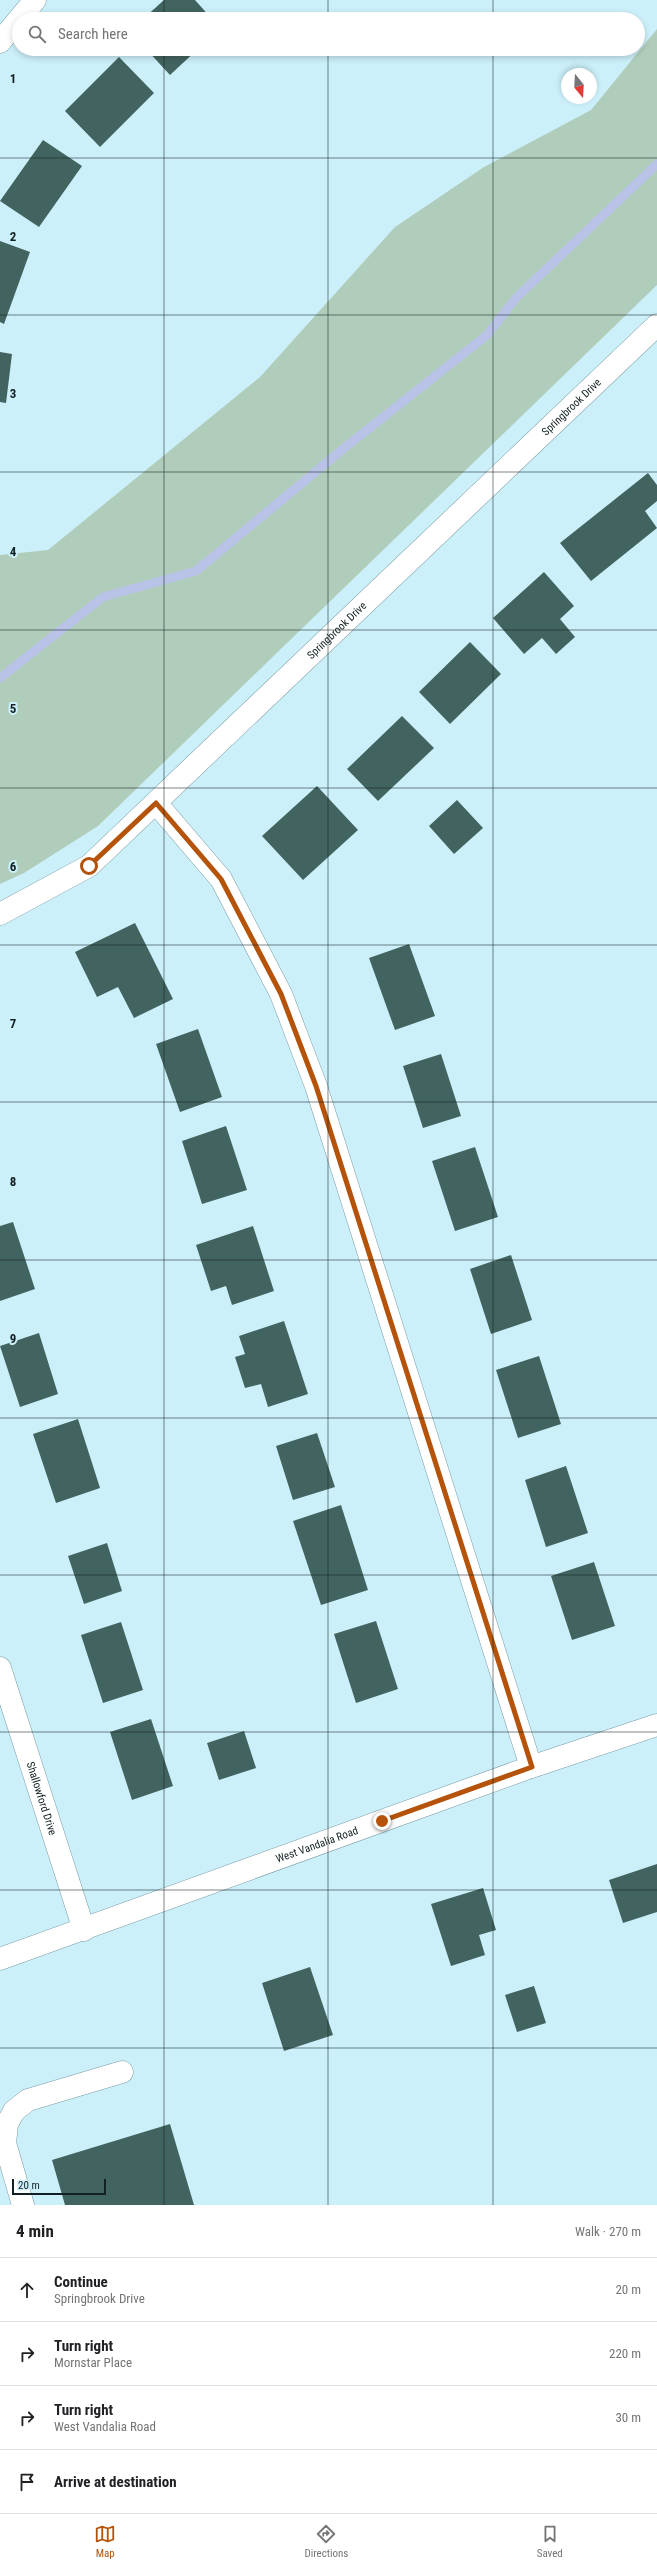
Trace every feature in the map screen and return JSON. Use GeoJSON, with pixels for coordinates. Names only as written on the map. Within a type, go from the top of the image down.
{"type":"FeatureCollection","features":[{"type":"Feature","properties":{"kind":"street"},"geometry":{"type":"LineString","coordinates":[[25,12],[35,0]]}},
{"type":"Feature","properties":{"kind":"street"},"geometry":{"type":"LineString","coordinates":[[0,42],[12,28]]}},
{"type":"Feature","properties":{"kind":"street","name":"Springbrook Drive"},"geometry":{"type":"LineString","coordinates":[[0,914],[89,866],[657,326]]}},
{"type":"Feature","properties":{"kind":"street"},"geometry":{"type":"LineString","coordinates":[[156,803],[221,879],[281,994],[316,1086],[532,1767]]}},
{"type":"Feature","properties":{"kind":"street","name":"Shallowford Drive"},"geometry":{"type":"LineString","coordinates":[[0,1668],[84,1930]]}},
{"type":"Feature","properties":{"kind":"street","name":"West Vandalia Road"},"geometry":{"type":"LineString","coordinates":[[0,1959],[84,1930],[532,1767],[657,1725]]}},
{"type":"Feature","properties":{"kind":"street"},"geometry":{"type":"LineString","coordinates":[[23,2205],[5,2142],[7,2124],[14,2111],[28,2100],[122,2072]]}},
{"type":"Feature","properties":{"kind":"green space"},"geometry":{"type":"Polygon","coordinates":[[[657,29],[657,285],[98,826],[24,873],[0,884],[0,555],[48,550],[260,377],[395,227],[484,167],[591,110],[635,56],[645,56],[645,44],[657,29]]]}},
{"type":"Feature","properties":{"kind":"building"},"geometry":{"type":"Polygon","coordinates":[[[164,0],[195,0],[206,12],[151,12],[164,0]]]}},
{"type":"Feature","properties":{"kind":"building"},"geometry":{"type":"Polygon","coordinates":[[[152,56],[190,56],[170,75],[152,56]]]}},
{"type":"Feature","properties":{"kind":"building"},"geometry":{"type":"Polygon","coordinates":[[[119,57],[154,93],[100,147],[65,111],[119,57]]]}},
{"type":"Feature","properties":{"kind":"building"},"geometry":{"type":"Polygon","coordinates":[[[43,140],[82,166],[39,227],[0,201],[43,140]]]}},
{"type":"Feature","properties":{"kind":"building"},"geometry":{"type":"Polygon","coordinates":[[[0,241],[30,252],[4,324],[0,322],[0,241]]]}},
{"type":"Feature","properties":{"kind":"building"},"geometry":{"type":"Polygon","coordinates":[[[0,352],[12,354],[6,403],[0,402],[0,352]]]}},
{"type":"Feature","properties":{"kind":"building"},"geometry":{"type":"Polygon","coordinates":[[[648,473],[657,485],[657,501],[645,511],[657,528],[591,581],[560,543],[648,473]]]}},
{"type":"Feature","properties":{"kind":"building"},"geometry":{"type":"Polygon","coordinates":[[[544,572],[574,606],[560,619],[575,637],[556,654],[542,638],[524,654],[493,618],[544,572]]]}},
{"type":"Feature","properties":{"kind":"building"},"geometry":{"type":"Polygon","coordinates":[[[470,642],[501,674],[450,724],[419,692],[470,642]]]}},
{"type":"Feature","properties":{"kind":"building"},"geometry":{"type":"Polygon","coordinates":[[[402,716],[434,748],[378,801],[347,769],[402,716]]]}},
{"type":"Feature","properties":{"kind":"building"},"geometry":{"type":"Polygon","coordinates":[[[317,786],[358,830],[303,880],[262,836],[317,786]]]}},
{"type":"Feature","properties":{"kind":"building"},"geometry":{"type":"Polygon","coordinates":[[[457,800],[483,828],[454,854],[429,826],[457,800]]]}},
{"type":"Feature","properties":{"kind":"building"},"geometry":{"type":"Polygon","coordinates":[[[135,923],[173,999],[134,1018],[118,987],[97,997],[75,952],[135,923]]]}},
{"type":"Feature","properties":{"kind":"building"},"geometry":{"type":"Polygon","coordinates":[[[409,944],[435,1016],[395,1030],[369,958],[409,944]]]}},
{"type":"Feature","properties":{"kind":"building"},"geometry":{"type":"Polygon","coordinates":[[[198,1029],[222,1097],[180,1112],[156,1044],[198,1029]]]}},
{"type":"Feature","properties":{"kind":"building"},"geometry":{"type":"Polygon","coordinates":[[[441,1054],[461,1116],[423,1128],[403,1066],[441,1054]]]}},
{"type":"Feature","properties":{"kind":"building"},"geometry":{"type":"Polygon","coordinates":[[[226,1126],[247,1190],[202,1204],[182,1141],[226,1126]]]}},
{"type":"Feature","properties":{"kind":"building"},"geometry":{"type":"Polygon","coordinates":[[[475,1147],[498,1217],[455,1231],[432,1161],[475,1147]]]}},
{"type":"Feature","properties":{"kind":"building"},"geometry":{"type":"Polygon","coordinates":[[[13,1222],[35,1289],[0,1301],[0,1226],[13,1222]]]}},
{"type":"Feature","properties":{"kind":"building"},"geometry":{"type":"Polygon","coordinates":[[[253,1226],[274,1291],[232,1305],[226,1286],[211,1291],[196,1245],[253,1226]]]}},
{"type":"Feature","properties":{"kind":"building"},"geometry":{"type":"Polygon","coordinates":[[[511,1255],[532,1320],[491,1334],[470,1269],[511,1255]]]}},
{"type":"Feature","properties":{"kind":"building"},"geometry":{"type":"Polygon","coordinates":[[[284,1321],[308,1394],[268,1407],[261,1384],[245,1388],[235,1357],[245,1354],[239,1336],[284,1321]]]}},
{"type":"Feature","properties":{"kind":"building"},"geometry":{"type":"Polygon","coordinates":[[[39,1333],[58,1394],[20,1407],[0,1346],[39,1333]]]}},
{"type":"Feature","properties":{"kind":"building"},"geometry":{"type":"Polygon","coordinates":[[[539,1356],[561,1424],[518,1438],[496,1370],[539,1356]]]}},
{"type":"Feature","properties":{"kind":"building"},"geometry":{"type":"Polygon","coordinates":[[[78,1419],[100,1488],[56,1503],[33,1434],[78,1419]]]}},
{"type":"Feature","properties":{"kind":"building"},"geometry":{"type":"Polygon","coordinates":[[[317,1433],[335,1487],[293,1500],[276,1446],[317,1433]]]}},
{"type":"Feature","properties":{"kind":"building"},"geometry":{"type":"Polygon","coordinates":[[[566,1466],[588,1533],[546,1547],[525,1480],[566,1466]]]}},
{"type":"Feature","properties":{"kind":"building"},"geometry":{"type":"Polygon","coordinates":[[[341,1505],[368,1590],[321,1605],[293,1521],[341,1505]]]}},
{"type":"Feature","properties":{"kind":"building"},"geometry":{"type":"Polygon","coordinates":[[[107,1543],[122,1591],[84,1604],[68,1556],[107,1543]]]}},
{"type":"Feature","properties":{"kind":"building"},"geometry":{"type":"Polygon","coordinates":[[[594,1562],[615,1626],[572,1640],[551,1576],[594,1562]]]}},
{"type":"Feature","properties":{"kind":"building"},"geometry":{"type":"Polygon","coordinates":[[[376,1621],[398,1689],[356,1703],[334,1634],[376,1621]]]}},
{"type":"Feature","properties":{"kind":"building"},"geometry":{"type":"Polygon","coordinates":[[[121,1622],[143,1690],[103,1703],[81,1635],[121,1622]]]}},
{"type":"Feature","properties":{"kind":"building"},"geometry":{"type":"Polygon","coordinates":[[[151,1719],[173,1786],[132,1800],[110,1732],[151,1719]]]}},
{"type":"Feature","properties":{"kind":"building"},"geometry":{"type":"Polygon","coordinates":[[[244,1731],[256,1768],[219,1780],[207,1743],[244,1731]]]}},
{"type":"Feature","properties":{"kind":"building"},"geometry":{"type":"Polygon","coordinates":[[[657,1864],[657,1912],[623,1923],[609,1880],[657,1864]]]}},
{"type":"Feature","properties":{"kind":"building"},"geometry":{"type":"Polygon","coordinates":[[[483,1888],[496,1930],[479,1935],[485,1955],[451,1966],[431,1904],[483,1888]]]}},
{"type":"Feature","properties":{"kind":"building"},"geometry":{"type":"Polygon","coordinates":[[[310,1967],[333,2035],[284,2051],[262,1983],[310,1967]]]}},
{"type":"Feature","properties":{"kind":"building"},"geometry":{"type":"Polygon","coordinates":[[[534,1986],[546,2023],[517,2032],[505,1995],[534,1986]]]}},
{"type":"Feature","properties":{"kind":"building"},"geometry":{"type":"Polygon","coordinates":[[[170,2124],[194,2205],[65,2205],[52,2160],[170,2124]]]}},
{"type":"Feature","properties":{"kind":"waterway"},"geometry":{"type":"LineString","coordinates":[[0,678],[103,597],[196,571],[343,449],[487,335],[516,298],[657,164]]}},
{"type":"Feature","properties":{"kind":"route"},"geometry":{"type":"LineString","coordinates":[[89,866],[156,803],[221,879],[281,994],[316,1086],[532,1767],[382,1821]]}}]}
